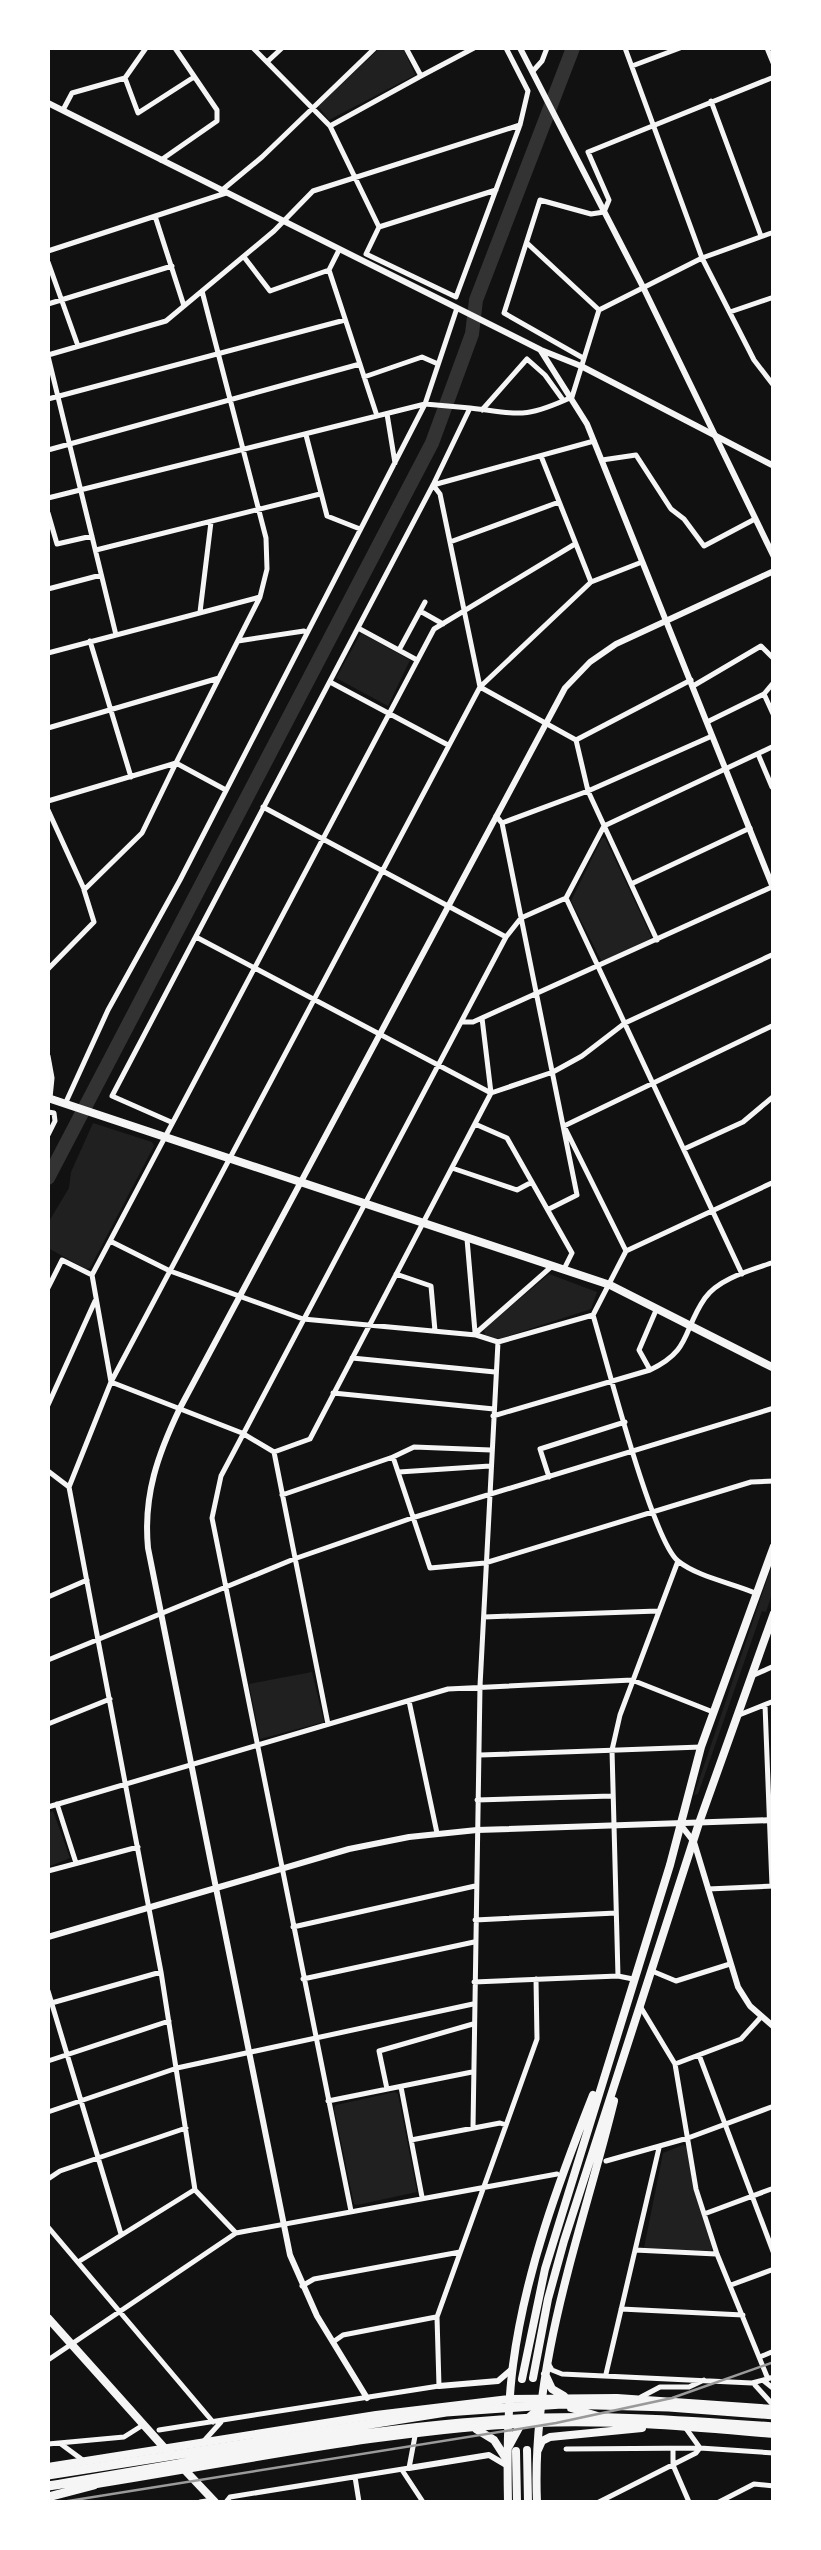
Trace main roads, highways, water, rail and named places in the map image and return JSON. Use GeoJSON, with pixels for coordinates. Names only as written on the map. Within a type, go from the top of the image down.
{"type":"FeatureCollection","features":[{"type":"Feature","properties":{"kind":"highway"},"geometry":{"type":"LineString","coordinates":[[48,2476],[446,2412],[562,2404],[774,2410]]}},
{"type":"Feature","properties":{"kind":"highway"},"geometry":{"type":"LineString","coordinates":[[48,2492],[396,2431],[478,2422],[618,2417],[774,2430]]}},
{"type":"Feature","properties":{"kind":"highway"},"geometry":{"type":"LineString","coordinates":[[48,2492],[94,2485]]}},
{"type":"Feature","properties":{"kind":"main road"},"geometry":{"type":"LineString","coordinates":[[49,1098],[610,1284],[772,1365]]}},
{"type":"Feature","properties":{"kind":"main road"},"geometry":{"type":"LineString","coordinates":[[522,2379],[545,2269],[670,1865],[679,1823],[713,1712],[774,1546]]}},
{"type":"Feature","properties":{"kind":"main road"},"geometry":{"type":"LineString","coordinates":[[533,2378],[556,2268],[699,1823],[774,1613]]}},
{"type":"Feature","properties":{"kind":"main road"},"geometry":{"type":"LineString","coordinates":[[517,2502],[507,2425],[512,2368],[527,2293],[560,2174],[612,2046]]}},
{"type":"Feature","properties":{"kind":"main road"},"geometry":{"type":"LineString","coordinates":[[508,2502],[507,2466],[521,2424],[534,2407],[545,2370],[562,2288],[602,2161],[627,2048]]}},
{"type":"Feature","properties":{"kind":"main road"},"geometry":{"type":"LineString","coordinates":[[48,2318],[214,2502]]}},
{"type":"Feature","properties":{"kind":"main road"},"geometry":{"type":"LineString","coordinates":[[545,2370],[552,2389],[568,2397]]}},
{"type":"Feature","properties":{"kind":"main road"},"geometry":{"type":"LineString","coordinates":[[511,2383],[521,2399],[534,2407],[538,2423],[528,2502]]}},
{"type":"Feature","properties":{"kind":"main road"},"geometry":{"type":"LineString","coordinates":[[484,2401],[497,2397],[511,2383]]}},
{"type":"Feature","properties":{"kind":"main road"},"geometry":{"type":"LineString","coordinates":[[507,2425],[534,2407],[568,2397],[774,2410]]}},
{"type":"Feature","properties":{"kind":"main road"},"geometry":{"type":"LineString","coordinates":[[509,2399],[534,2407],[576,2408],[614,2423]]}},
{"type":"Feature","properties":{"kind":"main road"},"geometry":{"type":"LineString","coordinates":[[48,2467],[484,2401],[521,2399]]}},
{"type":"Feature","properties":{"kind":"main road"},"geometry":{"type":"LineString","coordinates":[[94,2485],[418,2434],[507,2425],[614,2423],[774,2430]]}},
{"type":"Feature","properties":{"kind":"main road"},"geometry":{"type":"LineString","coordinates":[[532,2452],[546,2438],[661,2425]]}},
{"type":"Feature","properties":{"kind":"main road"},"geometry":{"type":"LineString","coordinates":[[472,2428],[494,2440],[507,2466]]}},
{"type":"Feature","properties":{"kind":"main road"},"geometry":{"type":"LineString","coordinates":[[532,2452],[537,2502]]}},
{"type":"Feature","properties":{"kind":"waterway"},"geometry":{"type":"LineString","coordinates":[[48,1178],[432,443],[472,334],[476,300],[573,48]]}},
{"type":"Feature","properties":{"kind":"railway"},"geometry":{"type":"LineString","coordinates":[[62,2502],[556,2423],[672,2398],[774,2362]]}}]}
